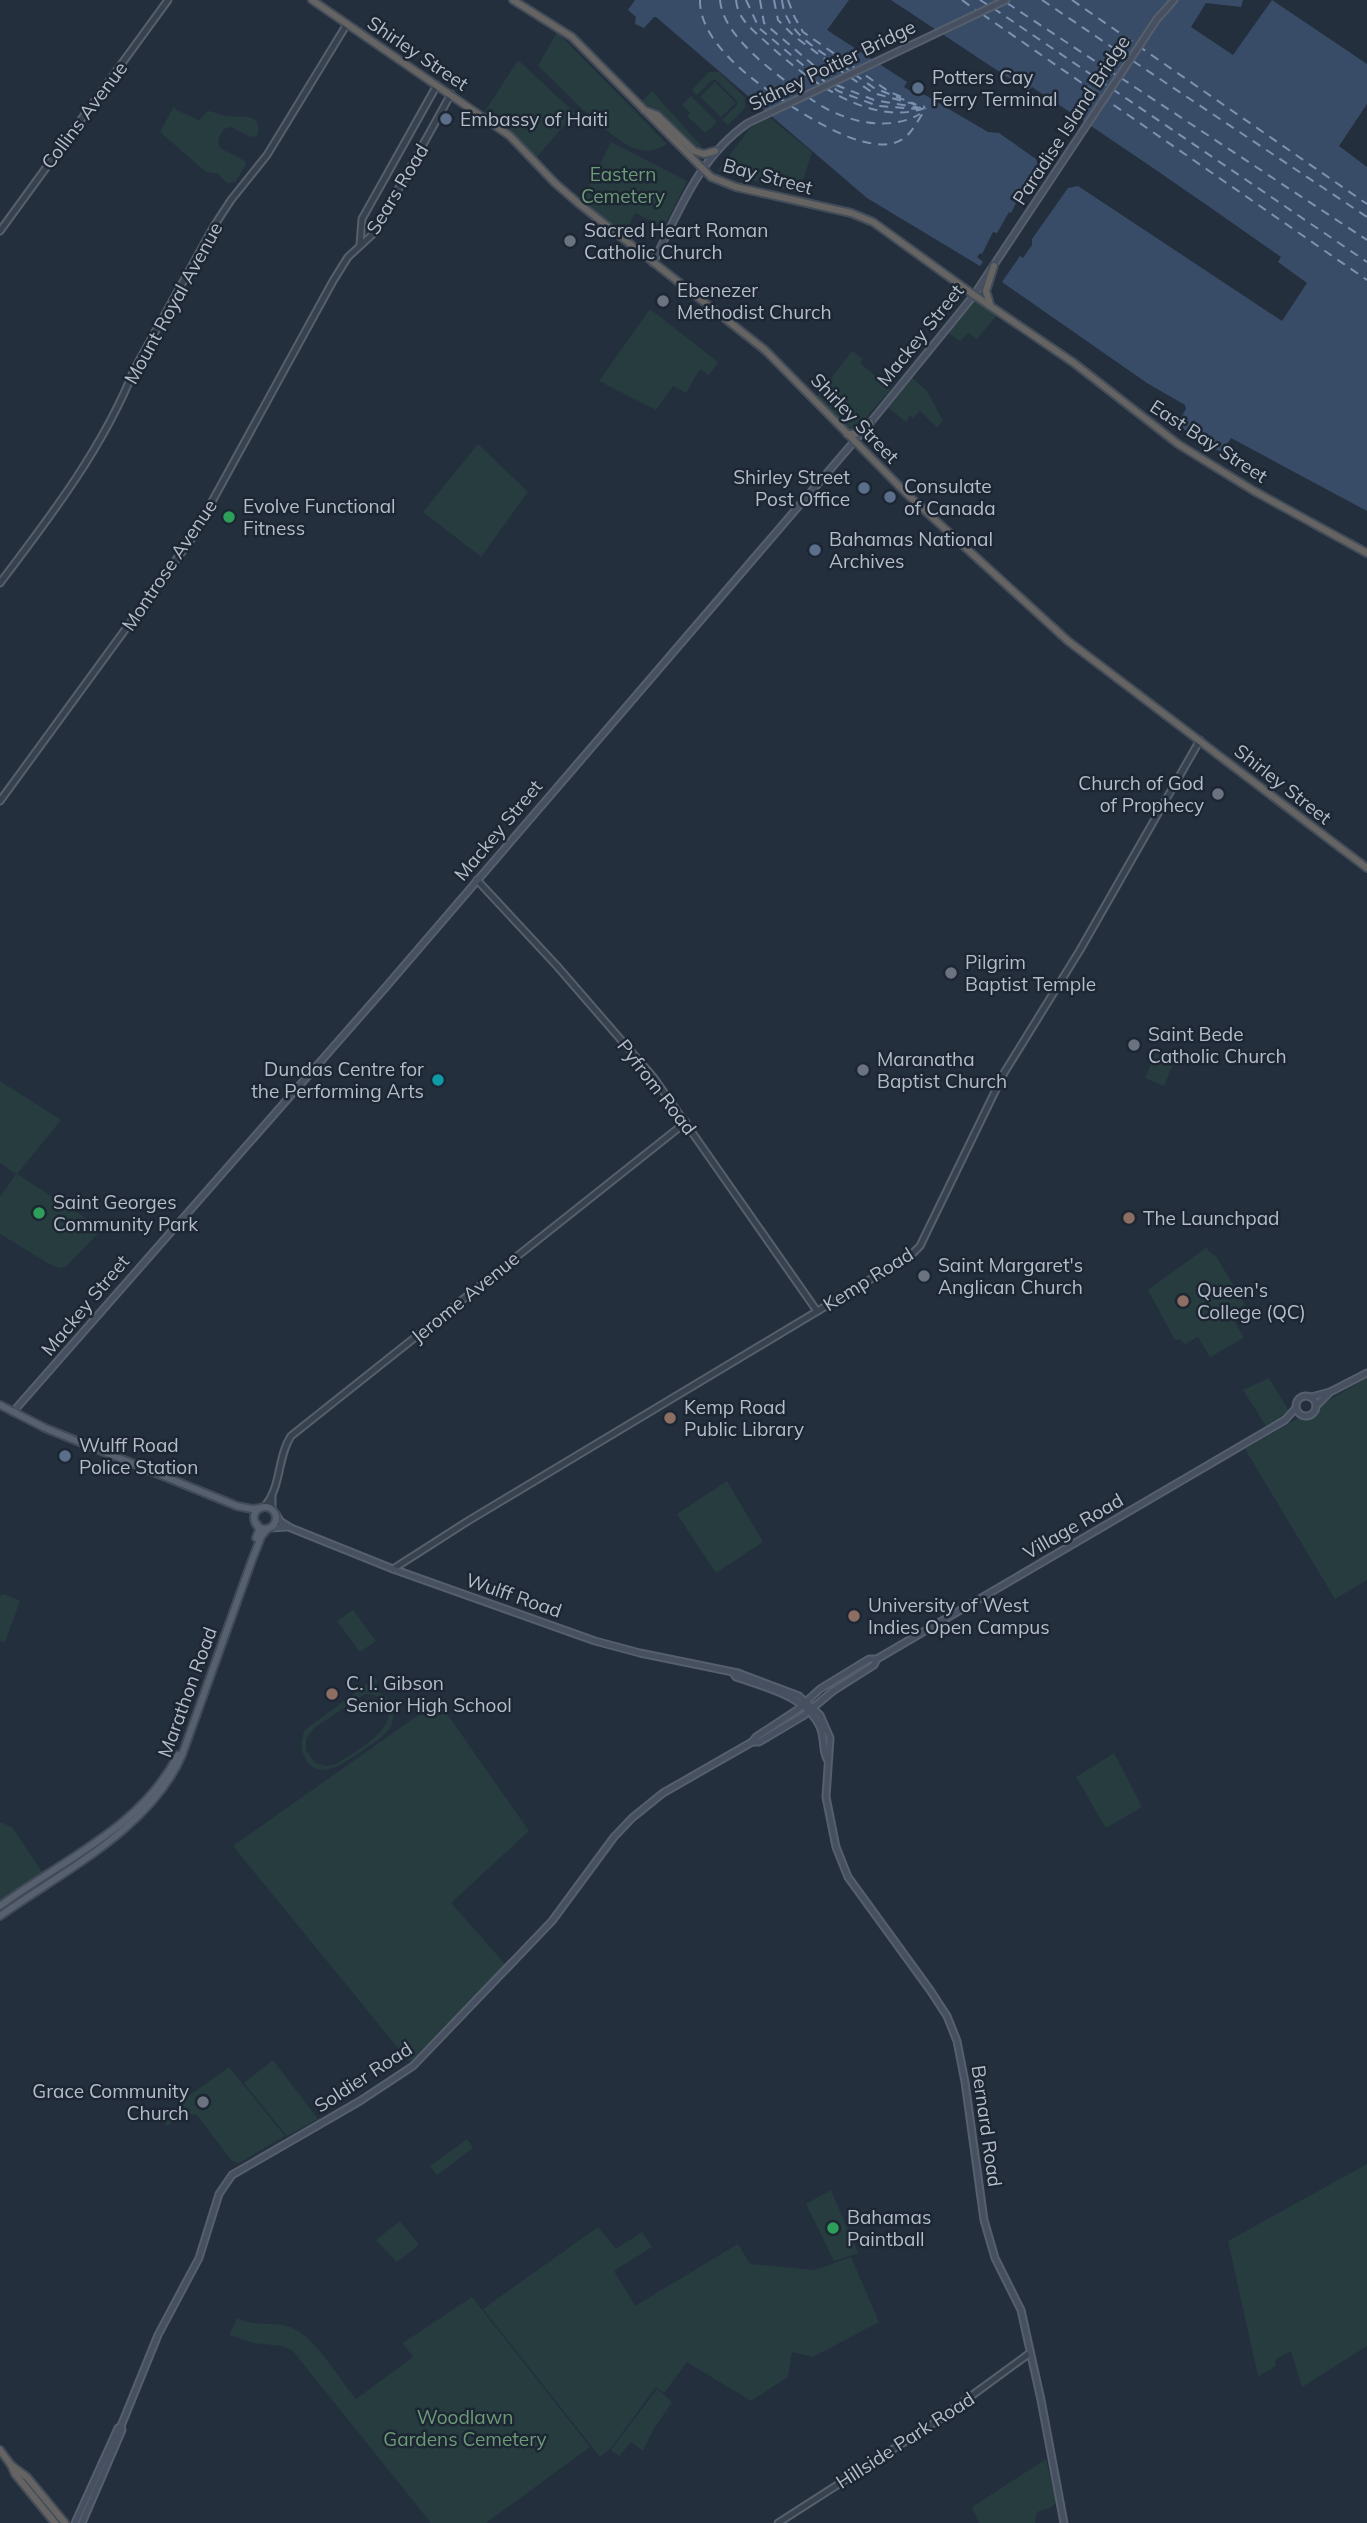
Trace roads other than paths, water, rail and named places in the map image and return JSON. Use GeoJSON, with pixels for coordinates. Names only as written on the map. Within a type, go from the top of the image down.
{"type":"FeatureCollection","features":[{"type":"Feature","properties":{"kind":"highway","name":"Shirley Street"},"geometry":{"type":"LineString","coordinates":[[312,0],[510,136],[555,183],[765,349],[846,434],[941,526],[1066,639],[1367,868]]}},
{"type":"Feature","properties":{"kind":"highway","name":"Bay Street"},"geometry":{"type":"LineString","coordinates":[[513,0],[572,37],[701,169],[720,182],[862,216],[901,240],[974,295]]}},
{"type":"Feature","properties":{"kind":"highway"},"geometry":{"type":"LineString","coordinates":[[642,109],[657,115],[694,151],[704,154],[715,151]]}},
{"type":"Feature","properties":{"kind":"highway"},"geometry":{"type":"LineString","coordinates":[[991,306],[986,291],[996,263]]}},
{"type":"Feature","properties":{"kind":"highway","name":"East Bay Street"},"geometry":{"type":"LineString","coordinates":[[974,295],[1074,363],[1178,444],[1254,491],[1367,553]]}},
{"type":"Feature","properties":{"kind":"highway"},"geometry":{"type":"LineString","coordinates":[[846,434],[855,434],[870,423]]}},
{"type":"Feature","properties":{"kind":"highway"},"geometry":{"type":"LineString","coordinates":[[0,2450],[15,2474],[55,2523]]}},
{"type":"Feature","properties":{"kind":"highway"},"geometry":{"type":"LineString","coordinates":[[11,2465],[27,2477],[65,2523]]}},
{"type":"Feature","properties":{"kind":"main road","name":"Sidney Poitier Bridge"},"geometry":{"type":"LineString","coordinates":[[715,151],[748,123],[1006,0]]}},
{"type":"Feature","properties":{"kind":"main road","name":"Paradise Island Bridge"},"geometry":{"type":"LineString","coordinates":[[996,263],[1157,19],[1174,0]]}},
{"type":"Feature","properties":{"kind":"main road"},"geometry":{"type":"LineString","coordinates":[[653,262],[701,169],[715,151]]}},
{"type":"Feature","properties":{"kind":"main road","name":"Mackey Street"},"geometry":{"type":"LineString","coordinates":[[13,1412],[477,880],[870,423],[974,295],[996,263]]}},
{"type":"Feature","properties":{"kind":"main road","name":"Village Road"},"geometry":{"type":"LineString","coordinates":[[1285,1420],[1296,1408],[1300,1398],[1330,1392],[1367,1373]]}},
{"type":"Feature","properties":{"kind":"main road","name":"Village Road"},"geometry":{"type":"LineString","coordinates":[[805,1704],[820,1689],[869,1659],[877,1659],[1285,1420],[1312,1414],[1330,1392]]}},
{"type":"Feature","properties":{"kind":"main road"},"geometry":{"type":"LineString","coordinates":[[1311,1397],[1316,1406]]}},
{"type":"Feature","properties":{"kind":"main road"},"geometry":{"type":"LineString","coordinates":[[0,1405],[46,1428],[237,1506],[248,1513],[256,1524],[268,1528]]}},
{"type":"Feature","properties":{"kind":"main road"},"geometry":{"type":"LineString","coordinates":[[1296,1408],[1302,1415]]}},
{"type":"Feature","properties":{"kind":"main road"},"geometry":{"type":"LineString","coordinates":[[237,1506],[268,1509]]}},
{"type":"Feature","properties":{"kind":"main road","name":"Wulff Road"},"geometry":{"type":"LineString","coordinates":[[268,1509],[291,1528],[393,1569],[603,1643],[738,1673],[780,1687],[811,1710]]}},
{"type":"Feature","properties":{"kind":"main road","name":"Marathon Road"},"geometry":{"type":"LineString","coordinates":[[0,1906],[112,1830],[149,1798],[168,1773],[185,1736],[258,1534],[254,1516],[268,1509],[276,1521],[259,1540],[185,1747],[169,1780],[128,1825],[0,1916]]}},
{"type":"Feature","properties":{"kind":"main road","name":"Wulff Road"},"geometry":{"type":"LineString","coordinates":[[268,1528],[291,1528]]}},
{"type":"Feature","properties":{"kind":"main road","name":"Village Road"},"geometry":{"type":"LineString","coordinates":[[811,1710],[833,1691],[874,1665],[877,1659]]}},
{"type":"Feature","properties":{"kind":"main road","name":"Soldier Road"},"geometry":{"type":"LineString","coordinates":[[75,2523],[121,2426],[158,2335],[199,2258],[217,2198],[230,2177],[250,2162],[324,2122],[413,2066],[539,1935],[576,1891],[614,1837],[632,1818],[653,1800],[752,1742],[805,1704]]}},
{"type":"Feature","properties":{"kind":"main road","name":"Soldier Road"},"geometry":{"type":"LineString","coordinates":[[752,1742],[759,1742],[811,1710]]}},
{"type":"Feature","properties":{"kind":"main road","name":"Bernard Road"},"geometry":{"type":"LineString","coordinates":[[811,1710],[823,1719],[830,1738],[826,1797],[841,1862],[848,1877],[947,2016],[957,2041],[969,2106],[984,2220],[995,2258],[1021,2310],[1064,2523]]}},
{"type":"Feature","properties":{"kind":"main road","name":"Soldier Road"},"geometry":{"type":"LineString","coordinates":[[82,2523],[122,2430],[121,2426]]}},
{"type":"Feature","properties":{"kind":"street","name":"Collins Avenue"},"geometry":{"type":"LineString","coordinates":[[0,231],[168,0]]}},
{"type":"Feature","properties":{"kind":"street","name":"Mount Royal Avenue"},"geometry":{"type":"LineString","coordinates":[[0,583],[71,485],[124,394],[134,370],[214,226],[267,155],[347,24]]}},
{"type":"Feature","properties":{"kind":"street"},"geometry":{"type":"LineString","coordinates":[[360,245],[362,219],[437,85]]}},
{"type":"Feature","properties":{"kind":"street","name":"Sears Road"},"geometry":{"type":"LineString","coordinates":[[360,245],[373,233],[451,94]]}},
{"type":"Feature","properties":{"kind":"street","name":"Montrose Avenue"},"geometry":{"type":"LineString","coordinates":[[0,801],[192,538],[333,281],[348,257],[360,245]]}},
{"type":"Feature","properties":{"kind":"street","name":"Kemp Road"},"geometry":{"type":"LineString","coordinates":[[393,1569],[468,1521],[911,1255],[925,1240],[1004,1073],[1080,950],[1200,740]]}},
{"type":"Feature","properties":{"kind":"street","name":"Pyfrom Road"},"geometry":{"type":"LineString","coordinates":[[477,880],[635,1054],[686,1122],[817,1311]]}},
{"type":"Feature","properties":{"kind":"street","name":"Jerome Avenue"},"geometry":{"type":"LineString","coordinates":[[268,1509],[286,1443],[291,1436],[686,1122]]}},
{"type":"Feature","properties":{"kind":"street","name":"Hillside Park Road"},"geometry":{"type":"LineString","coordinates":[[778,2523],[937,2421],[1030,2353]]}},
{"type":"Feature","properties":{"kind":"water"},"geometry":{"type":"Polygon","coordinates":[[[635,0],[849,0],[827,30],[907,82],[904,87],[917,95],[925,95],[988,132],[999,133],[1036,159],[1040,171],[1011,213],[1009,212],[997,233],[993,232],[982,254],[977,257],[983,262],[980,266],[867,198],[656,17],[644,28],[635,24],[636,17],[628,10],[635,0]]]}},
{"type":"Feature","properties":{"kind":"water"},"geometry":{"type":"Polygon","coordinates":[[[891,0],[1243,0],[1241,7],[1206,3],[1191,27],[1233,55],[1272,0],[1367,64],[1367,104],[1339,146],[1367,167],[1367,511],[1231,438],[1222,452],[1212,448],[1213,443],[1199,434],[1195,436],[1176,425],[1186,409],[1185,405],[1147,383],[1002,282],[1020,256],[1023,258],[1032,245],[1032,239],[1068,188],[1078,186],[1282,321],[1307,283],[1278,262],[1281,257],[1126,150],[1032,87],[1028,91],[891,0]]]}},
{"type":"Feature","properties":{"kind":"place","name":"Potters Cay Ferry Terminal"},"geometry":{"type":"Point","coordinates":[918,88]}},
{"type":"Feature","properties":{"kind":"place","name":"Embassy of Haiti"},"geometry":{"type":"Point","coordinates":[446,119]}},
{"type":"Feature","properties":{"kind":"place","name":"Sacred Heart Roman Catholic Church"},"geometry":{"type":"Point","coordinates":[570,241]}},
{"type":"Feature","properties":{"kind":"place","name":"Ebenezer Methodist Church"},"geometry":{"type":"Point","coordinates":[663,301]}},
{"type":"Feature","properties":{"kind":"place","name":"Shirley Street Post Office"},"geometry":{"type":"Point","coordinates":[864,488]}},
{"type":"Feature","properties":{"kind":"place","name":"Consulate of Canada"},"geometry":{"type":"Point","coordinates":[890,497]}},
{"type":"Feature","properties":{"kind":"place","name":"Evolve Functional Fitness"},"geometry":{"type":"Point","coordinates":[229,517]}},
{"type":"Feature","properties":{"kind":"place","name":"Bahamas National Archives"},"geometry":{"type":"Point","coordinates":[815,550]}},
{"type":"Feature","properties":{"kind":"place","name":"Church of God of Prophecy"},"geometry":{"type":"Point","coordinates":[1218,794]}},
{"type":"Feature","properties":{"kind":"place","name":"Pilgrim Baptist Temple"},"geometry":{"type":"Point","coordinates":[951,973]}},
{"type":"Feature","properties":{"kind":"place","name":"Saint Bede Catholic Church"},"geometry":{"type":"Point","coordinates":[1134,1045]}},
{"type":"Feature","properties":{"kind":"place","name":"Maranatha Baptist Church"},"geometry":{"type":"Point","coordinates":[863,1070]}},
{"type":"Feature","properties":{"kind":"place","name":"Dundas Centre for the Performing Arts"},"geometry":{"type":"Point","coordinates":[438,1080]}},
{"type":"Feature","properties":{"kind":"place","name":"Saint Georges Community Park"},"geometry":{"type":"Point","coordinates":[39,1213]}},
{"type":"Feature","properties":{"kind":"place","name":"The Launchpad"},"geometry":{"type":"Point","coordinates":[1129,1218]}},
{"type":"Feature","properties":{"kind":"place","name":"Saint Margaret's Anglican Church"},"geometry":{"type":"Point","coordinates":[924,1276]}},
{"type":"Feature","properties":{"kind":"place","name":"Queen's College (QC)"},"geometry":{"type":"Point","coordinates":[1183,1301]}},
{"type":"Feature","properties":{"kind":"place","name":"Kemp Road Public Library"},"geometry":{"type":"Point","coordinates":[670,1418]}},
{"type":"Feature","properties":{"kind":"place","name":"Wulff Road Police Station"},"geometry":{"type":"Point","coordinates":[65,1456]}},
{"type":"Feature","properties":{"kind":"place","name":"University of West Indies Open Campus"},"geometry":{"type":"Point","coordinates":[854,1616]}},
{"type":"Feature","properties":{"kind":"place","name":"C. I. Gibson Senior High School"},"geometry":{"type":"Point","coordinates":[332,1694]}},
{"type":"Feature","properties":{"kind":"place","name":"Grace Community Church"},"geometry":{"type":"Point","coordinates":[203,2102]}},
{"type":"Feature","properties":{"kind":"place","name":"Bahamas Paintball"},"geometry":{"type":"Point","coordinates":[833,2228]}},
{"type":"Feature","properties":{"kind":"park label","name":"Eastern Cemetery"},"geometry":{"type":"Point","coordinates":[623,185]}},
{"type":"Feature","properties":{"kind":"park label","name":"Woodlawn Gardens Cemetery"},"geometry":{"type":"Point","coordinates":[465,2428]}}]}
